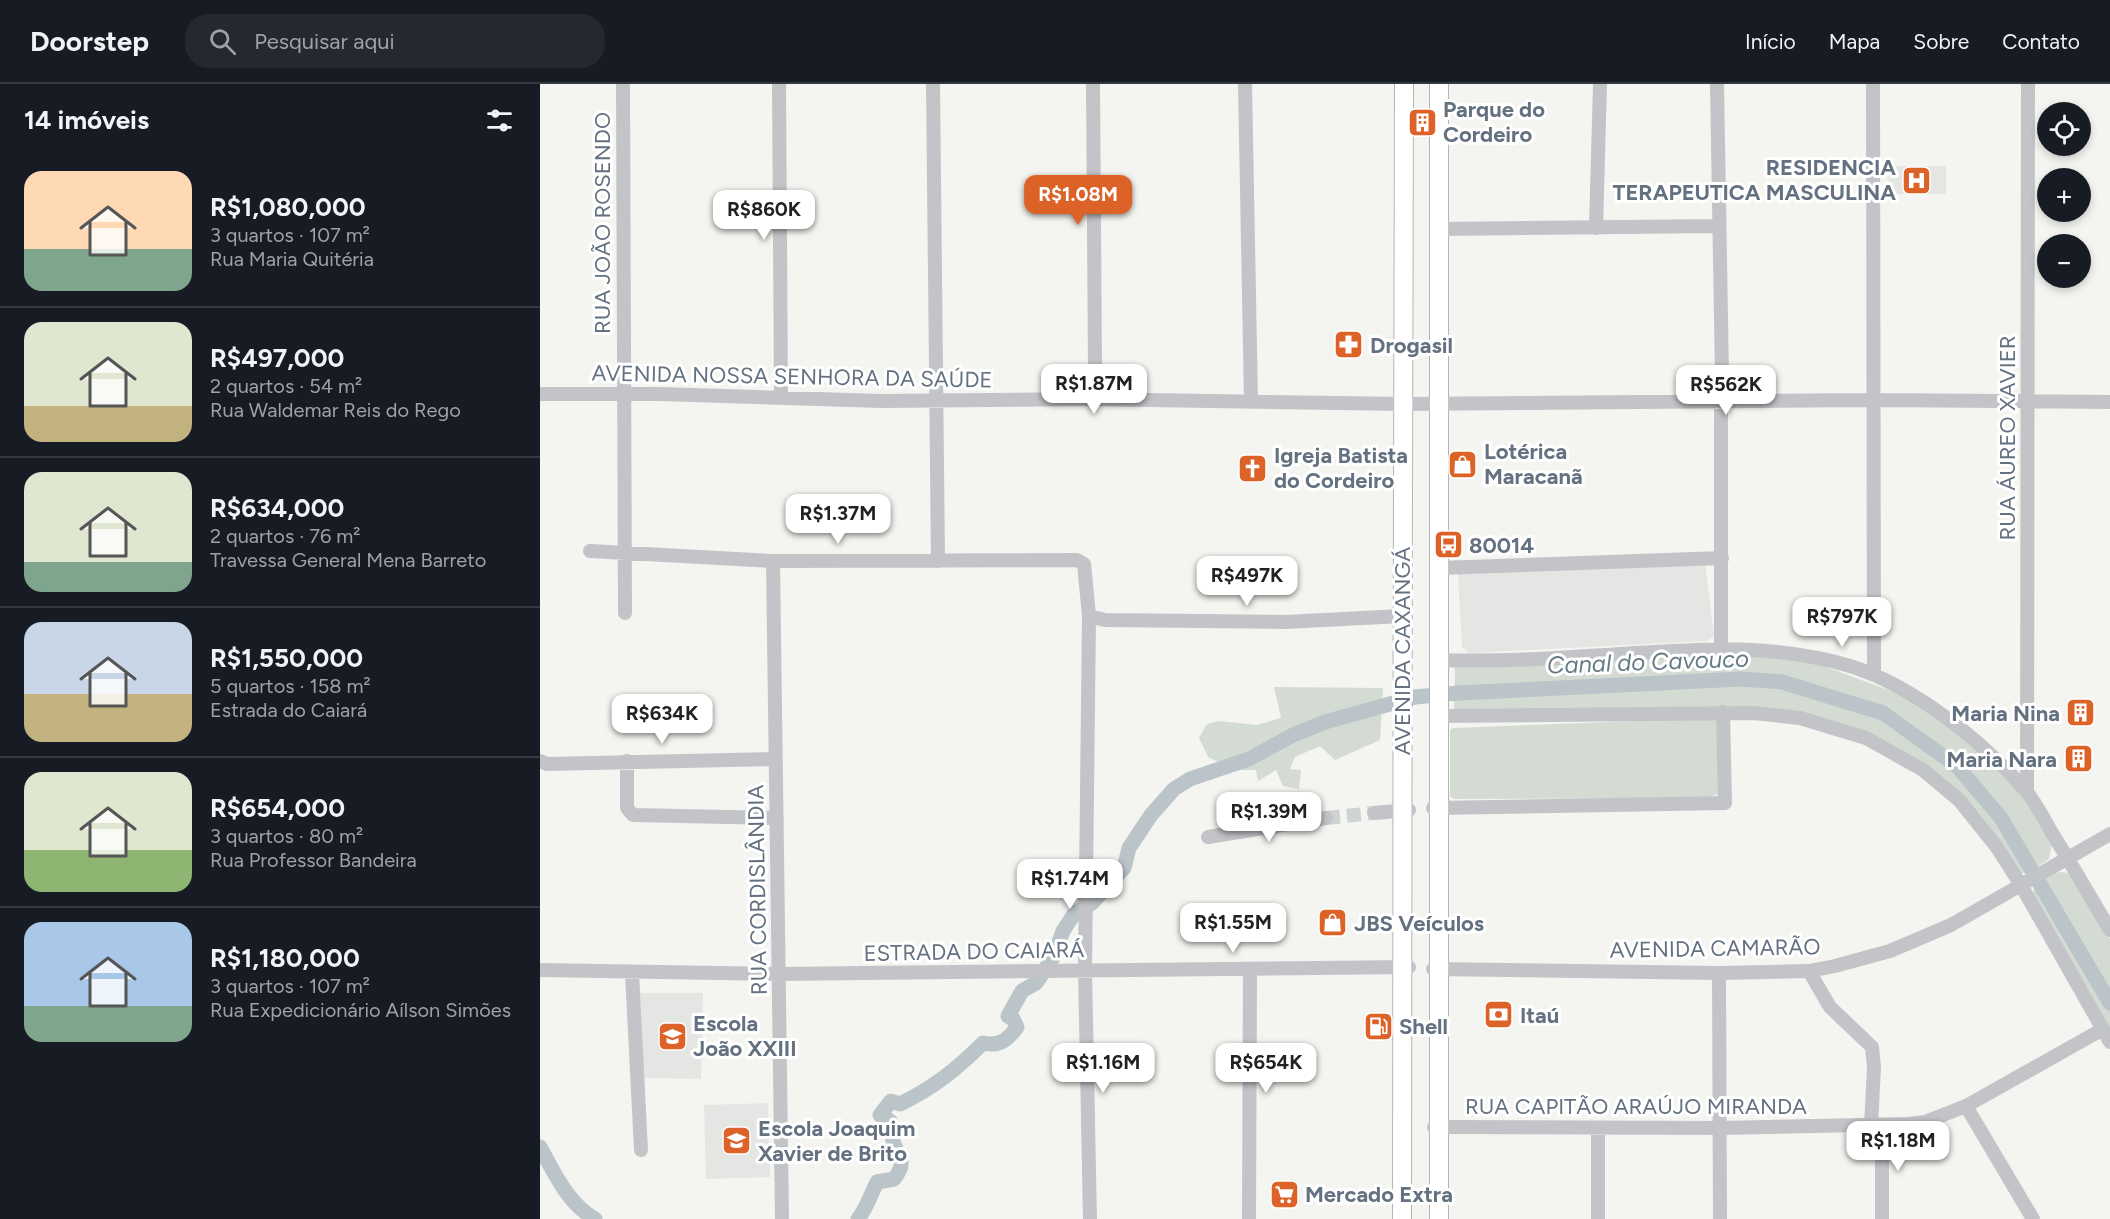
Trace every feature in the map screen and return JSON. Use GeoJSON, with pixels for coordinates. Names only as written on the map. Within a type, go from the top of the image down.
{"type":"FeatureCollection","features":[{"type":"Feature","properties":{"kind":"main road","name":"AVENIDA CAXANGÁ"},"geometry":{"type":"LineString","coordinates":[[1402,1219],[1405,967],[1405,810],[1401,721],[1404,84]]}},
{"type":"Feature","properties":{"kind":"main road","name":"AVENIDA CAXANGÁ"},"geometry":{"type":"LineString","coordinates":[[1439,84],[1439,714],[1436,808],[1439,1219]]}},
{"type":"Feature","properties":{"kind":"street","name":"RUA JOÃO ROSENDO"},"geometry":{"type":"LineString","coordinates":[[623,84],[625,613]]}},
{"type":"Feature","properties":{"kind":"street"},"geometry":{"type":"LineString","coordinates":[[779,84],[781,397]]}},
{"type":"Feature","properties":{"kind":"street"},"geometry":{"type":"LineString","coordinates":[[933,84],[938,561]]}},
{"type":"Feature","properties":{"kind":"street"},"geometry":{"type":"LineString","coordinates":[[1071,399],[1082,391],[1093,378],[1095,368],[1094,84]]}},
{"type":"Feature","properties":{"kind":"street"},"geometry":{"type":"LineString","coordinates":[[1245,84],[1251,402]]}},
{"type":"Feature","properties":{"kind":"street"},"geometry":{"type":"LineString","coordinates":[[1596,228],[1600,84]]}},
{"type":"Feature","properties":{"kind":"street"},"geometry":{"type":"LineString","coordinates":[[1693,401],[1716,387],[1723,369],[1717,84]]}},
{"type":"Feature","properties":{"kind":"street"},"geometry":{"type":"LineString","coordinates":[[1873,84],[1874,675]]}},
{"type":"Feature","properties":{"kind":"street","name":"RUA ÁUREO XAVIER"},"geometry":{"type":"LineString","coordinates":[[2027,792],[2028,84]]}},
{"type":"Feature","properties":{"kind":"street"},"geometry":{"type":"LineString","coordinates":[[1439,229],[1719,226]]}},
{"type":"Feature","properties":{"kind":"street"},"geometry":{"type":"LineString","coordinates":[[1095,368],[1104,387],[1118,400]]}},
{"type":"Feature","properties":{"kind":"street"},"geometry":{"type":"LineString","coordinates":[[1723,369],[1729,380],[1759,400]]}},
{"type":"Feature","properties":{"kind":"street","name":"AVENIDA NOSSA SENHORA DA SAÚDE"},"geometry":{"type":"LineString","coordinates":[[540,394],[781,397],[881,401],[1071,399],[1404,404],[1721,400],[2110,402]]}},
{"type":"Feature","properties":{"kind":"street"},"geometry":{"type":"LineString","coordinates":[[1721,400],[1721,648]]}},
{"type":"Feature","properties":{"kind":"street"},"geometry":{"type":"LineString","coordinates":[[590,551],[773,561],[1081,561],[1084,564],[1089,616],[1085,970],[1090,1219]]}},
{"type":"Feature","properties":{"kind":"street"},"geometry":{"type":"LineString","coordinates":[[1439,568],[1722,558]]}},
{"type":"Feature","properties":{"kind":"street","name":"RUA CORDISLÂNDIA"},"geometry":{"type":"LineString","coordinates":[[773,561],[782,1219]]}},
{"type":"Feature","properties":{"kind":"street"},"geometry":{"type":"LineString","coordinates":[[1089,616],[1105,620],[1245,623],[1402,616]]}},
{"type":"Feature","properties":{"kind":"street"},"geometry":{"type":"LineString","coordinates":[[1439,663],[1721,648],[1765,650],[1811,657],[1874,675],[1926,704],[1969,736],[2027,792],[2065,861],[2110,930]]}},
{"type":"Feature","properties":{"kind":"street"},"geometry":{"type":"LineString","coordinates":[[2027,686],[2042,685]]}},
{"type":"Feature","properties":{"kind":"street"},"geometry":{"type":"LineString","coordinates":[[1436,808],[1725,803],[1723,712]]}},
{"type":"Feature","properties":{"kind":"street"},"geometry":{"type":"LineString","coordinates":[[1439,714],[1604,716],[1755,712],[1800,718],[1866,738],[1923,770],[1959,800],[2024,883],[2106,1036]]}},
{"type":"Feature","properties":{"kind":"street"},"geometry":{"type":"LineString","coordinates":[[540,761],[547,764],[776,759]]}},
{"type":"Feature","properties":{"kind":"street"},"geometry":{"type":"LineString","coordinates":[[627,761],[627,808],[633,815],[777,818]]}},
{"type":"Feature","properties":{"kind":"street"},"geometry":{"type":"LineString","coordinates":[[1374,813],[1405,810]]}},
{"type":"Feature","properties":{"kind":"street"},"geometry":{"type":"LineString","coordinates":[[1208,837],[1326,818]]}},
{"type":"Feature","properties":{"kind":"street","name":"AVENIDA CAMARÃO"},"geometry":{"type":"LineString","coordinates":[[1436,968],[1719,973],[1809,970],[1890,951],[1951,925],[2110,834]]}},
{"type":"Feature","properties":{"kind":"street","name":"ESTRADA DO CAIARÁ"},"geometry":{"type":"LineString","coordinates":[[540,970],[779,974],[1405,967]]}},
{"type":"Feature","properties":{"kind":"street"},"geometry":{"type":"LineString","coordinates":[[1249,1219],[1250,969]]}},
{"type":"Feature","properties":{"kind":"street"},"geometry":{"type":"LineString","coordinates":[[1809,970],[1830,1007],[1872,1047],[1882,1219]]}},
{"type":"Feature","properties":{"kind":"street"},"geometry":{"type":"LineString","coordinates":[[632,973],[641,1150]]}},
{"type":"Feature","properties":{"kind":"street"},"geometry":{"type":"LineString","coordinates":[[1719,973],[1720,1219]]}},
{"type":"Feature","properties":{"kind":"street","name":"RUA CAPITÃO ARAÚJO MIRANDA"},"geometry":{"type":"LineString","coordinates":[[1437,1127],[1720,1128],[1876,1126],[1925,1122],[1966,1106],[2106,1036]]}},
{"type":"Feature","properties":{"kind":"street"},"geometry":{"type":"LineString","coordinates":[[1966,1106],[2033,1219]]}},
{"type":"Feature","properties":{"kind":"street"},"geometry":{"type":"LineString","coordinates":[[1598,1128],[1598,1219]]}},
{"type":"Feature","properties":{"kind":"shaded area","name":"RESIDENCIA TERAPEUTICA MASCULINA"},"geometry":{"type":"Polygon","coordinates":[[[1888,166],[1946,166],[1946,194],[1889,194],[1888,166]]]}},
{"type":"Feature","properties":{"kind":"shaded area"},"geometry":{"type":"Polygon","coordinates":[[[1705,563],[1714,636],[1706,641],[1469,653],[1462,647],[1458,574],[1705,563]]]}},
{"type":"Feature","properties":{"kind":"shaded area"},"geometry":{"type":"Polygon","coordinates":[[[1683,655],[1775,656],[1821,665],[1899,694],[1943,720],[1973,743],[2028,800],[2052,844],[2049,859],[2028,873],[2021,873],[1919,764],[1799,715],[1454,713],[1455,664],[1683,655]]]}},
{"type":"Feature","properties":{"kind":"shaded area"},"geometry":{"type":"Polygon","coordinates":[[[1274,687],[1383,688],[1380,740],[1335,760],[1320,746],[1295,757],[1290,769],[1301,770],[1299,789],[1283,786],[1276,770],[1258,781],[1256,770],[1234,770],[1208,757],[1199,738],[1207,724],[1218,721],[1257,725],[1281,718],[1274,687]]]}},
{"type":"Feature","properties":{"kind":"shaded area"},"geometry":{"type":"Polygon","coordinates":[[[1718,718],[1718,794],[1706,798],[1454,799],[1450,796],[1450,730],[1453,728],[1718,718]]]}},
{"type":"Feature","properties":{"kind":"shaded area"},"geometry":{"type":"Polygon","coordinates":[[[2055,873],[2069,873],[2073,877],[2110,939],[2110,1035],[2032,898],[2035,886],[2055,873]]]}},
{"type":"Feature","properties":{"kind":"shaded area","name":"Escola João XXIII"},"geometry":{"type":"Polygon","coordinates":[[[640,993],[703,993],[701,1079],[643,1078],[640,993]]]}},
{"type":"Feature","properties":{"kind":"shaded area","name":"Escola Joaquim Xavier de Brito"},"geometry":{"type":"Polygon","coordinates":[[[768,1103],[770,1177],[706,1179],[704,1105],[768,1103]]]}},
{"type":"Feature","properties":{"kind":"waterway","name":"Canal do Cavouco"},"geometry":{"type":"LineString","coordinates":[[858,1219],[877,1182],[894,1179],[901,1164],[893,1141],[890,1121],[880,1115],[891,1101],[900,1104],[934,1085],[983,1043],[998,1043],[1010,1036],[1017,1027],[1013,1019],[1008,1016],[1022,991],[1036,983],[1054,956],[1063,931],[1074,914],[1092,903],[1124,868],[1129,848],[1151,815],[1174,789],[1190,779],[1249,759],[1293,735],[1325,722],[1415,697],[1741,679],[1782,682],[1883,713],[1957,766],[2001,818],[2110,1003]]}},
{"type":"Feature","properties":{"kind":"waterway"},"geometry":{"type":"LineString","coordinates":[[540,1147],[570,1197],[595,1219]]}},
{"type":"Feature","properties":{"kind":"tunnel"},"geometry":{"type":"LineString","coordinates":[[1326,818],[1374,813]]}},
{"type":"Feature","properties":{"kind":"place","name":"Parque do Cordeiro"},"geometry":{"type":"Point","coordinates":[1422,122]}},
{"type":"Feature","properties":{"kind":"place","name":"RESIDENCIA TERAPEUTICA MASCULINA"},"geometry":{"type":"Point","coordinates":[1917,180]}},
{"type":"Feature","properties":{"kind":"place","name":"Drogasil"},"geometry":{"type":"Point","coordinates":[1349,345]}},
{"type":"Feature","properties":{"kind":"place","name":"Lotérica Maracanã"},"geometry":{"type":"Point","coordinates":[1463,464]}},
{"type":"Feature","properties":{"kind":"place","name":"Igreja Batista do Cordeiro"},"geometry":{"type":"Point","coordinates":[1253,468]}},
{"type":"Feature","properties":{"kind":"place","name":"80014"},"geometry":{"type":"Point","coordinates":[1448,545]}},
{"type":"Feature","properties":{"kind":"place","name":"Maria Nina"},"geometry":{"type":"Point","coordinates":[2081,713]}},
{"type":"Feature","properties":{"kind":"place","name":"Maria Nara"},"geometry":{"type":"Point","coordinates":[2078,759]}},
{"type":"Feature","properties":{"kind":"place","name":"JBS Veículos"},"geometry":{"type":"Point","coordinates":[1333,923]}},
{"type":"Feature","properties":{"kind":"place","name":"Itaú"},"geometry":{"type":"Point","coordinates":[1499,1015]}},
{"type":"Feature","properties":{"kind":"place","name":"Shell"},"geometry":{"type":"Point","coordinates":[1378,1026]}},
{"type":"Feature","properties":{"kind":"place","name":"Escola João XXIII"},"geometry":{"type":"Point","coordinates":[672,1036]}},
{"type":"Feature","properties":{"kind":"place","name":"Escola Joaquim Xavier de Brito"},"geometry":{"type":"Point","coordinates":[737,1141]}},
{"type":"Feature","properties":{"kind":"place","name":"Mercado Extra"},"geometry":{"type":"Point","coordinates":[1284,1194]}}]}
